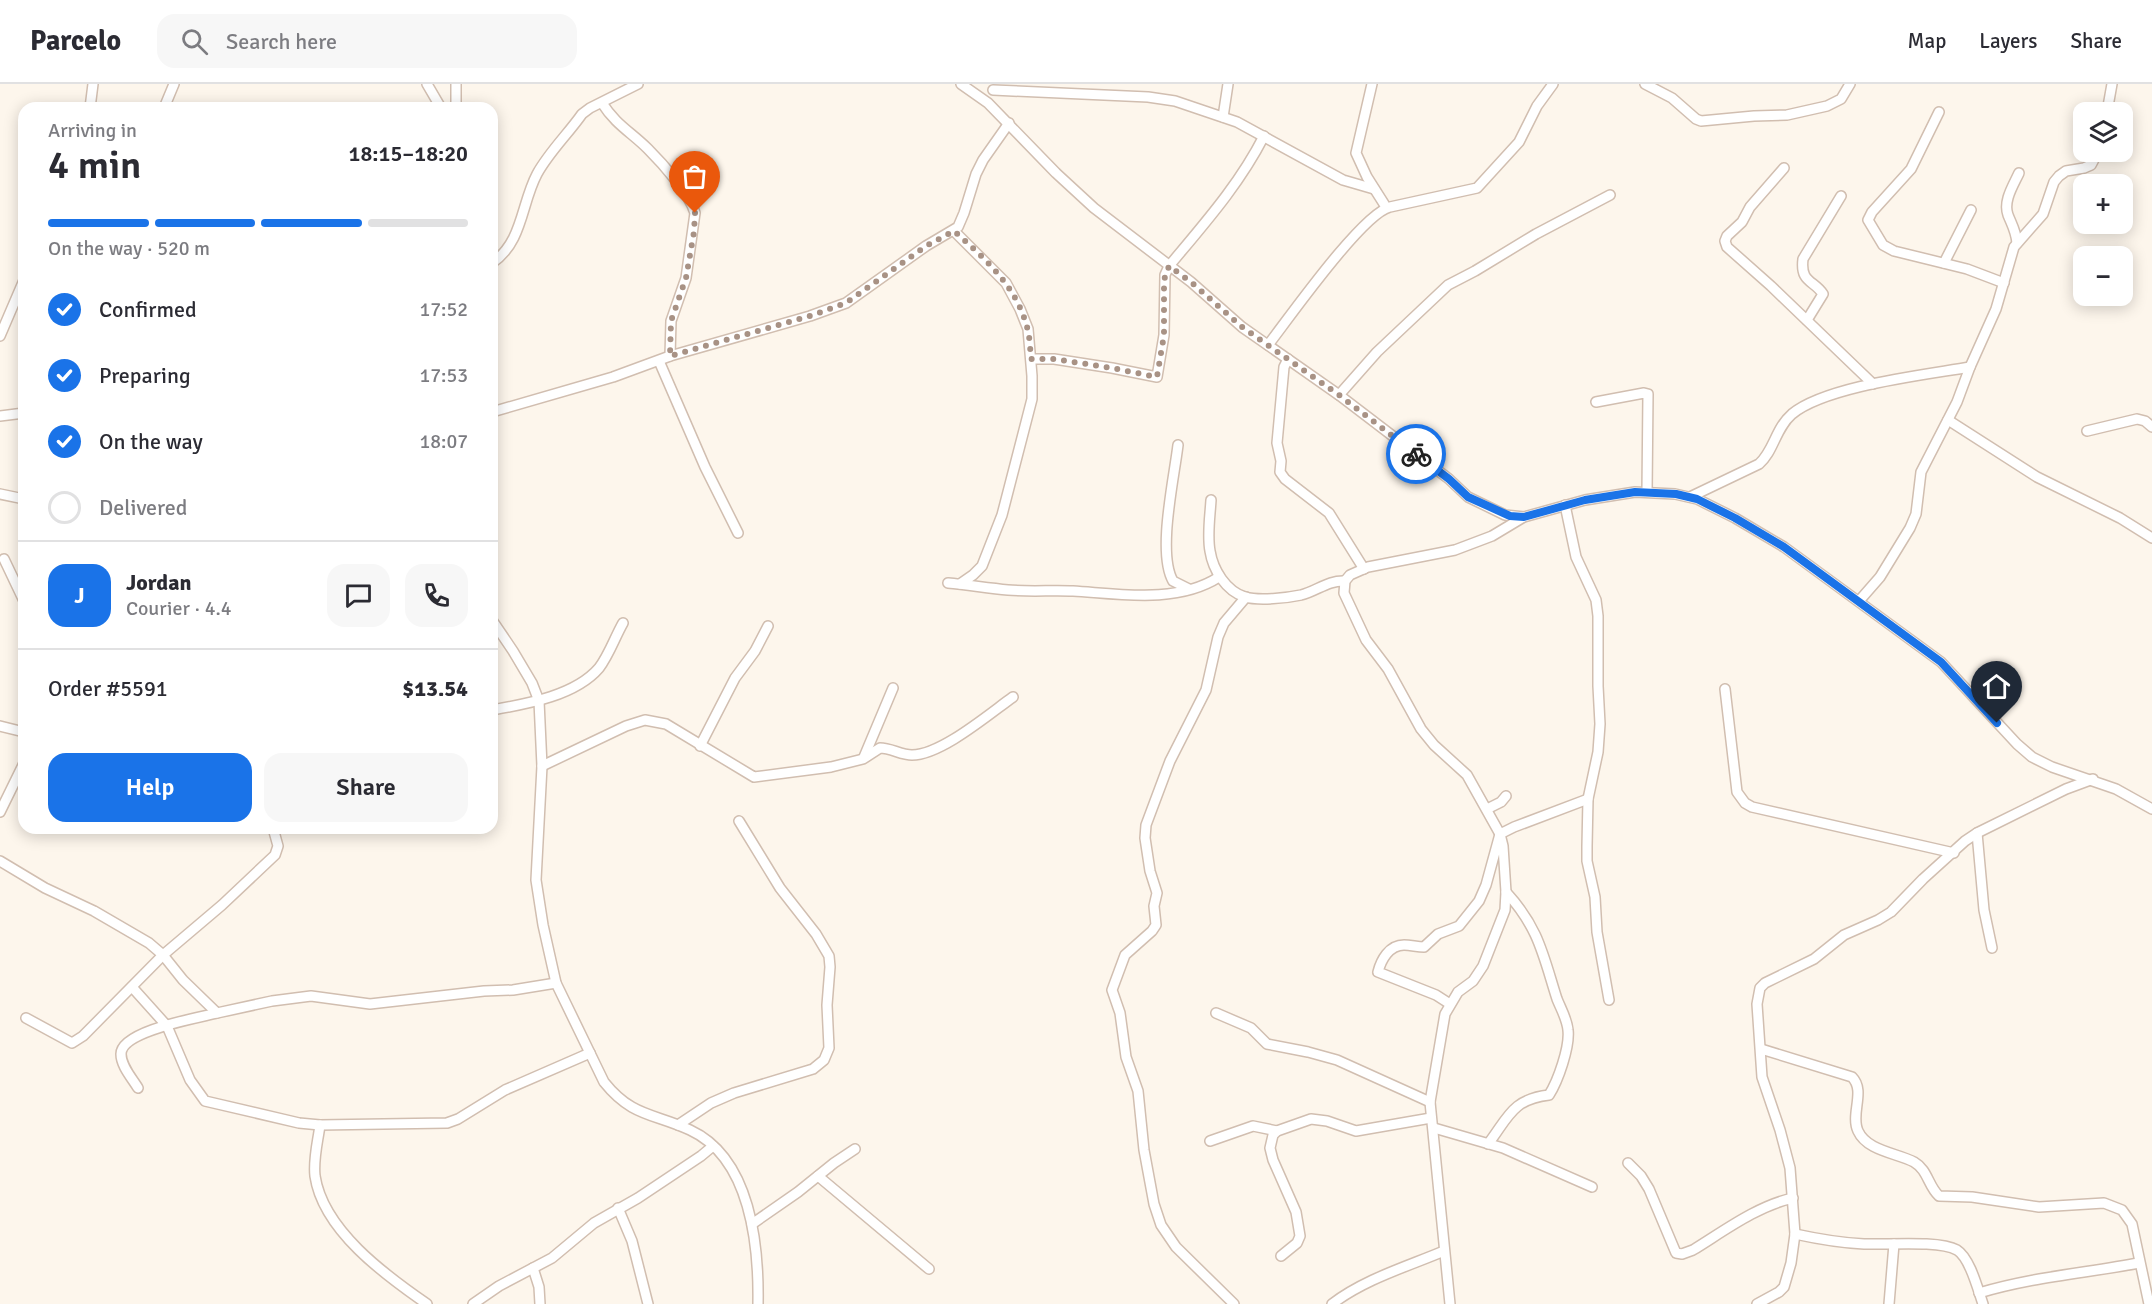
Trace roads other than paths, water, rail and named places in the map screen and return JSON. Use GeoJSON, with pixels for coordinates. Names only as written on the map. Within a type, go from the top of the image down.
{"type":"FeatureCollection","features":[{"type":"Feature","properties":{"kind":"street"},"geometry":{"type":"LineString","coordinates":[[91,102],[93,84]]}},
{"type":"Feature","properties":{"kind":"street"},"geometry":{"type":"LineString","coordinates":[[166,102],[174,84]]}},
{"type":"Feature","properties":{"kind":"street"},"geometry":{"type":"LineString","coordinates":[[427,84],[438,102]]}},
{"type":"Feature","properties":{"kind":"street"},"geometry":{"type":"LineString","coordinates":[[456,84],[456,102]]}},
{"type":"Feature","properties":{"kind":"street"},"geometry":{"type":"LineString","coordinates":[[498,258],[507,250],[515,237],[538,171],[582,114],[638,84]]}},
{"type":"Feature","properties":{"kind":"street"},"geometry":{"type":"LineString","coordinates":[[961,84],[988,103],[1073,189],[1191,282],[1242,327],[1339,395],[1446,477],[1468,497],[1506,515],[1524,517]]}},
{"type":"Feature","properties":{"kind":"street"},"geometry":{"type":"LineString","coordinates":[[1223,117],[1228,84]]}},
{"type":"Feature","properties":{"kind":"street"},"geometry":{"type":"LineString","coordinates":[[1372,84],[1356,153],[1358,161],[1386,207]]}},
{"type":"Feature","properties":{"kind":"street"},"geometry":{"type":"LineString","coordinates":[[1268,345],[1339,253],[1380,211],[1386,207],[1477,188],[1519,142],[1537,106],[1553,84]]}},
{"type":"Feature","properties":{"kind":"street"},"geometry":{"type":"LineString","coordinates":[[1645,84],[1672,98],[1701,121],[1787,115],[1827,106],[1841,99],[1850,84]]}},
{"type":"Feature","properties":{"kind":"street"},"geometry":{"type":"LineString","coordinates":[[2109,102],[2112,84]]}},
{"type":"Feature","properties":{"kind":"street"},"geometry":{"type":"LineString","coordinates":[[988,103],[994,87],[1148,97],[1175,101],[1223,117],[1264,136],[1343,180],[1374,189]]}},
{"type":"Feature","properties":{"kind":"street"},"geometry":{"type":"LineString","coordinates":[[602,103],[615,121],[647,148],[678,185],[696,216],[686,278],[670,327],[670,356]]}},
{"type":"Feature","properties":{"kind":"street"},"geometry":{"type":"LineString","coordinates":[[1939,112],[1911,169],[1872,212],[1868,220],[1887,248],[1944,263],[2004,283]]}},
{"type":"Feature","properties":{"kind":"street"},"geometry":{"type":"LineString","coordinates":[[498,410],[613,377],[670,356],[810,316],[846,303],[926,246],[954,231],[961,223],[971,187],[980,167],[1009,123]]}},
{"type":"Feature","properties":{"kind":"street"},"geometry":{"type":"LineString","coordinates":[[1031,359],[1054,359],[1157,377],[1164,335],[1164,280],[1169,266],[1230,193],[1264,136]]}},
{"type":"Feature","properties":{"kind":"street"},"geometry":{"type":"LineString","coordinates":[[1859,601],[1880,577],[1910,528],[1916,514],[1921,472],[1963,388],[1996,309],[2012,251],[2043,214],[2054,182],[2059,176],[2066,171],[2084,168],[2093,162]]}},
{"type":"Feature","properties":{"kind":"street"},"geometry":{"type":"LineString","coordinates":[[1784,168],[1750,207],[1742,222],[1726,237],[1725,241],[1730,251],[1807,320],[1873,384]]}},
{"type":"Feature","properties":{"kind":"street"},"geometry":{"type":"LineString","coordinates":[[2017,243],[2016,231],[2008,214],[2006,203],[2019,173]]}},
{"type":"Feature","properties":{"kind":"street"},"geometry":{"type":"LineString","coordinates":[[1339,395],[1377,352],[1448,285],[1536,234],[1610,195]]}},
{"type":"Feature","properties":{"kind":"street"},"geometry":{"type":"LineString","coordinates":[[1807,320],[1823,294],[1821,290],[1806,280],[1803,259],[1841,196]]}},
{"type":"Feature","properties":{"kind":"street"},"geometry":{"type":"LineString","coordinates":[[1944,263],[1971,210]]}},
{"type":"Feature","properties":{"kind":"street"},"geometry":{"type":"LineString","coordinates":[[954,231],[1006,282],[1024,317],[1028,329],[1031,359],[1032,399],[1002,515],[982,566],[973,576],[960,584]]}},
{"type":"Feature","properties":{"kind":"street"},"geometry":{"type":"LineString","coordinates":[[0,336],[18,294]]}},
{"type":"Feature","properties":{"kind":"street"},"geometry":{"type":"LineString","coordinates":[[1288,359],[1284,367],[1278,432],[1280,472],[1285,479],[1329,513],[1364,569]]}},
{"type":"Feature","properties":{"kind":"street"},"geometry":{"type":"LineString","coordinates":[[659,361],[705,467],[738,533]]}},
{"type":"Feature","properties":{"kind":"street"},"geometry":{"type":"LineString","coordinates":[[1690,497],[1759,464],[1784,423],[1803,406],[1873,384],[1970,367]]}},
{"type":"Feature","properties":{"kind":"street"},"geometry":{"type":"LineString","coordinates":[[1596,402],[1648,394],[1647,492]]}},
{"type":"Feature","properties":{"kind":"street"},"geometry":{"type":"LineString","coordinates":[[0,416],[18,414]]}},
{"type":"Feature","properties":{"kind":"street"},"geometry":{"type":"LineString","coordinates":[[2087,431],[2137,419],[2145,421],[2152,427]]}},
{"type":"Feature","properties":{"kind":"street"},"geometry":{"type":"LineString","coordinates":[[1948,420],[2037,477],[2120,518],[2152,538]]}},
{"type":"Feature","properties":{"kind":"street"},"geometry":{"type":"LineString","coordinates":[[1178,445],[1166,561],[1173,581],[1188,589]]}},
{"type":"Feature","properties":{"kind":"street"},"geometry":{"type":"LineString","coordinates":[[1450,1304],[1430,1102],[1442,1029],[1450,1004],[1458,992],[1473,981],[1484,966],[1505,910],[1506,892],[1500,834],[1467,775],[1434,745],[1421,729],[1388,669],[1366,640],[1344,593],[1345,581],[1350,575],[1364,569],[1455,550],[1492,536],[1524,517],[1565,506],[1622,494],[1647,492],[1690,497],[1735,518],[1784,547],[1941,662],[2017,744],[2032,757],[2052,767],[2116,789],[2152,809]]}},
{"type":"Feature","properties":{"kind":"street"},"geometry":{"type":"LineString","coordinates":[[0,494],[18,498]]}},
{"type":"Feature","properties":{"kind":"street"},"geometry":{"type":"LineString","coordinates":[[1210,500],[1210,551],[1219,577],[1246,597],[1279,598],[1301,595],[1330,582],[1345,581]]}},
{"type":"Feature","properties":{"kind":"street"},"geometry":{"type":"LineString","coordinates":[[1565,506],[1576,557],[1596,600],[1598,616],[1600,724],[1598,752],[1588,799],[1587,861],[1595,897],[1597,932],[1609,1000]]}},
{"type":"Feature","properties":{"kind":"street"},"geometry":{"type":"LineString","coordinates":[[4,559],[18,588]]}},
{"type":"Feature","properties":{"kind":"street"},"geometry":{"type":"LineString","coordinates":[[948,583],[1010,590],[1075,591],[1121,596],[1188,589],[1219,577]]}},
{"type":"Feature","properties":{"kind":"street"},"geometry":{"type":"LineString","coordinates":[[1234,1304],[1176,1247],[1161,1225],[1154,1204],[1144,1150],[1138,1092],[1126,1057],[1120,1013],[1112,990],[1125,955],[1156,926],[1154,906],[1157,893],[1150,871],[1145,838],[1146,825],[1170,761],[1206,690],[1218,637],[1224,623],[1246,597]]}},
{"type":"Feature","properties":{"kind":"street"},"geometry":{"type":"LineString","coordinates":[[498,709],[539,701],[574,686],[597,669],[623,623]]}},
{"type":"Feature","properties":{"kind":"street"},"geometry":{"type":"LineString","coordinates":[[700,746],[735,678],[755,651],[768,626]]}},
{"type":"Feature","properties":{"kind":"street"},"geometry":{"type":"LineString","coordinates":[[498,629],[532,683],[539,701],[542,766],[536,880],[556,983],[604,1082],[619,1100],[638,1111],[694,1132],[712,1146],[733,1173],[745,1200],[752,1224],[757,1251],[758,1304]]}},
{"type":"Feature","properties":{"kind":"street"},"geometry":{"type":"LineString","coordinates":[[863,759],[893,688]]}},
{"type":"Feature","properties":{"kind":"street"},"geometry":{"type":"LineString","coordinates":[[1725,690],[1737,792],[1745,803],[1752,807],[1954,853]]}},
{"type":"Feature","properties":{"kind":"street"},"geometry":{"type":"LineString","coordinates":[[542,766],[626,726],[645,720],[666,724],[754,777],[831,767],[863,759],[880,748],[911,755],[924,753],[970,728],[1013,696]]}},
{"type":"Feature","properties":{"kind":"street"},"geometry":{"type":"LineString","coordinates":[[0,726],[18,730]]}},
{"type":"Feature","properties":{"kind":"street"},"geometry":{"type":"LineString","coordinates":[[0,812],[18,775]]}},
{"type":"Feature","properties":{"kind":"street"},"geometry":{"type":"LineString","coordinates":[[1757,1304],[1784,1287],[1791,1263],[1795,1234],[1790,1168],[1762,1077],[1756,1004],[1760,988],[1765,983],[1814,959],[1844,935],[1891,912],[1923,879],[1977,833],[2092,779]]}},
{"type":"Feature","properties":{"kind":"street"},"geometry":{"type":"LineString","coordinates":[[1488,809],[1501,802],[1506,796]]}},
{"type":"Feature","properties":{"kind":"street"},"geometry":{"type":"LineString","coordinates":[[1450,1004],[1436,995],[1378,972],[1380,962],[1395,947],[1404,945],[1424,947],[1438,934],[1459,926],[1483,893],[1500,834],[1588,799]]}},
{"type":"Feature","properties":{"kind":"street"},"geometry":{"type":"LineString","coordinates":[[678,1125],[711,1103],[734,1093],[813,1069],[824,1060],[829,1048],[827,1005],[829,956],[816,934],[780,888],[739,821]]}},
{"type":"Feature","properties":{"kind":"street"},"geometry":{"type":"LineString","coordinates":[[1977,833],[1984,910],[1992,948]]}},
{"type":"Feature","properties":{"kind":"street"},"geometry":{"type":"LineString","coordinates":[[26,1018],[72,1043],[83,1036],[163,955],[222,905],[275,855],[278,846],[275,834]]}},
{"type":"Feature","properties":{"kind":"street"},"geometry":{"type":"LineString","coordinates":[[0,861],[45,888],[94,911],[149,943],[163,955],[199,998],[217,1013]]}},
{"type":"Feature","properties":{"kind":"street"},"geometry":{"type":"LineString","coordinates":[[1488,1144],[1510,1113],[1523,1102],[1530,1098],[1548,1095],[1558,1075],[1568,1040],[1567,1024],[1539,939],[1522,911],[1506,892]]}},
{"type":"Feature","properties":{"kind":"street"},"geometry":{"type":"LineString","coordinates":[[138,1088],[126,1068],[121,1051],[126,1042],[131,1038],[167,1026],[217,1013],[272,1001],[311,996],[370,1004],[484,991],[513,990],[556,983]]}},
{"type":"Feature","properties":{"kind":"street"},"geometry":{"type":"LineString","coordinates":[[132,987],[167,1026],[190,1080],[205,1101],[299,1123],[320,1125],[447,1123],[467,1114],[505,1090],[590,1053]]}},
{"type":"Feature","properties":{"kind":"street"},"geometry":{"type":"LineString","coordinates":[[1216,1013],[1251,1028],[1267,1044],[1337,1060],[1430,1102]]}},
{"type":"Feature","properties":{"kind":"street"},"geometry":{"type":"LineString","coordinates":[[1761,1049],[1852,1077],[1857,1082],[1858,1089],[1854,1114],[1858,1133],[1880,1149],[1915,1163],[1923,1170],[1939,1196],[1972,1197],[2039,1207],[2104,1203],[2122,1210],[2132,1224],[2149,1304]]}},
{"type":"Feature","properties":{"kind":"street"},"geometry":{"type":"LineString","coordinates":[[1210,1141],[1253,1126],[1277,1131],[1317,1119],[1356,1131],[1432,1123],[1533,1160],[1592,1186]]}},
{"type":"Feature","properties":{"kind":"street"},"geometry":{"type":"LineString","coordinates":[[320,1125],[315,1175],[320,1192],[336,1225],[359,1250],[394,1281],[427,1304]]}},
{"type":"Feature","properties":{"kind":"street"},"geometry":{"type":"LineString","coordinates":[[1277,1131],[1271,1139],[1270,1148],[1296,1212],[1300,1236],[1297,1243],[1281,1256]]}},
{"type":"Feature","properties":{"kind":"street"},"geometry":{"type":"LineString","coordinates":[[473,1304],[499,1286],[552,1258],[594,1223],[638,1198],[693,1162],[712,1146]]}},
{"type":"Feature","properties":{"kind":"street"},"geometry":{"type":"LineString","coordinates":[[752,1224],[855,1149]]}},
{"type":"Feature","properties":{"kind":"street"},"geometry":{"type":"LineString","coordinates":[[1628,1163],[1641,1176],[1648,1189],[1676,1253],[1682,1254],[1693,1250],[1758,1211],[1793,1198]]}},
{"type":"Feature","properties":{"kind":"street"},"geometry":{"type":"LineString","coordinates":[[818,1176],[929,1269]]}},
{"type":"Feature","properties":{"kind":"street"},"geometry":{"type":"LineString","coordinates":[[618,1208],[632,1241],[648,1304]]}},
{"type":"Feature","properties":{"kind":"street"},"geometry":{"type":"LineString","coordinates":[[1795,1234],[1846,1242],[1939,1246],[1956,1250],[1965,1258],[1983,1304]]}},
{"type":"Feature","properties":{"kind":"street"},"geometry":{"type":"LineString","coordinates":[[1889,1304],[1894,1244]]}},
{"type":"Feature","properties":{"kind":"street"},"geometry":{"type":"LineString","coordinates":[[1332,1304],[1349,1291],[1376,1278],[1444,1251]]}},
{"type":"Feature","properties":{"kind":"street"},"geometry":{"type":"LineString","coordinates":[[1979,1293],[2048,1277],[2093,1272],[2139,1263]]}},
{"type":"Feature","properties":{"kind":"street"},"geometry":{"type":"LineString","coordinates":[[533,1268],[539,1287],[540,1304]]}}]}
